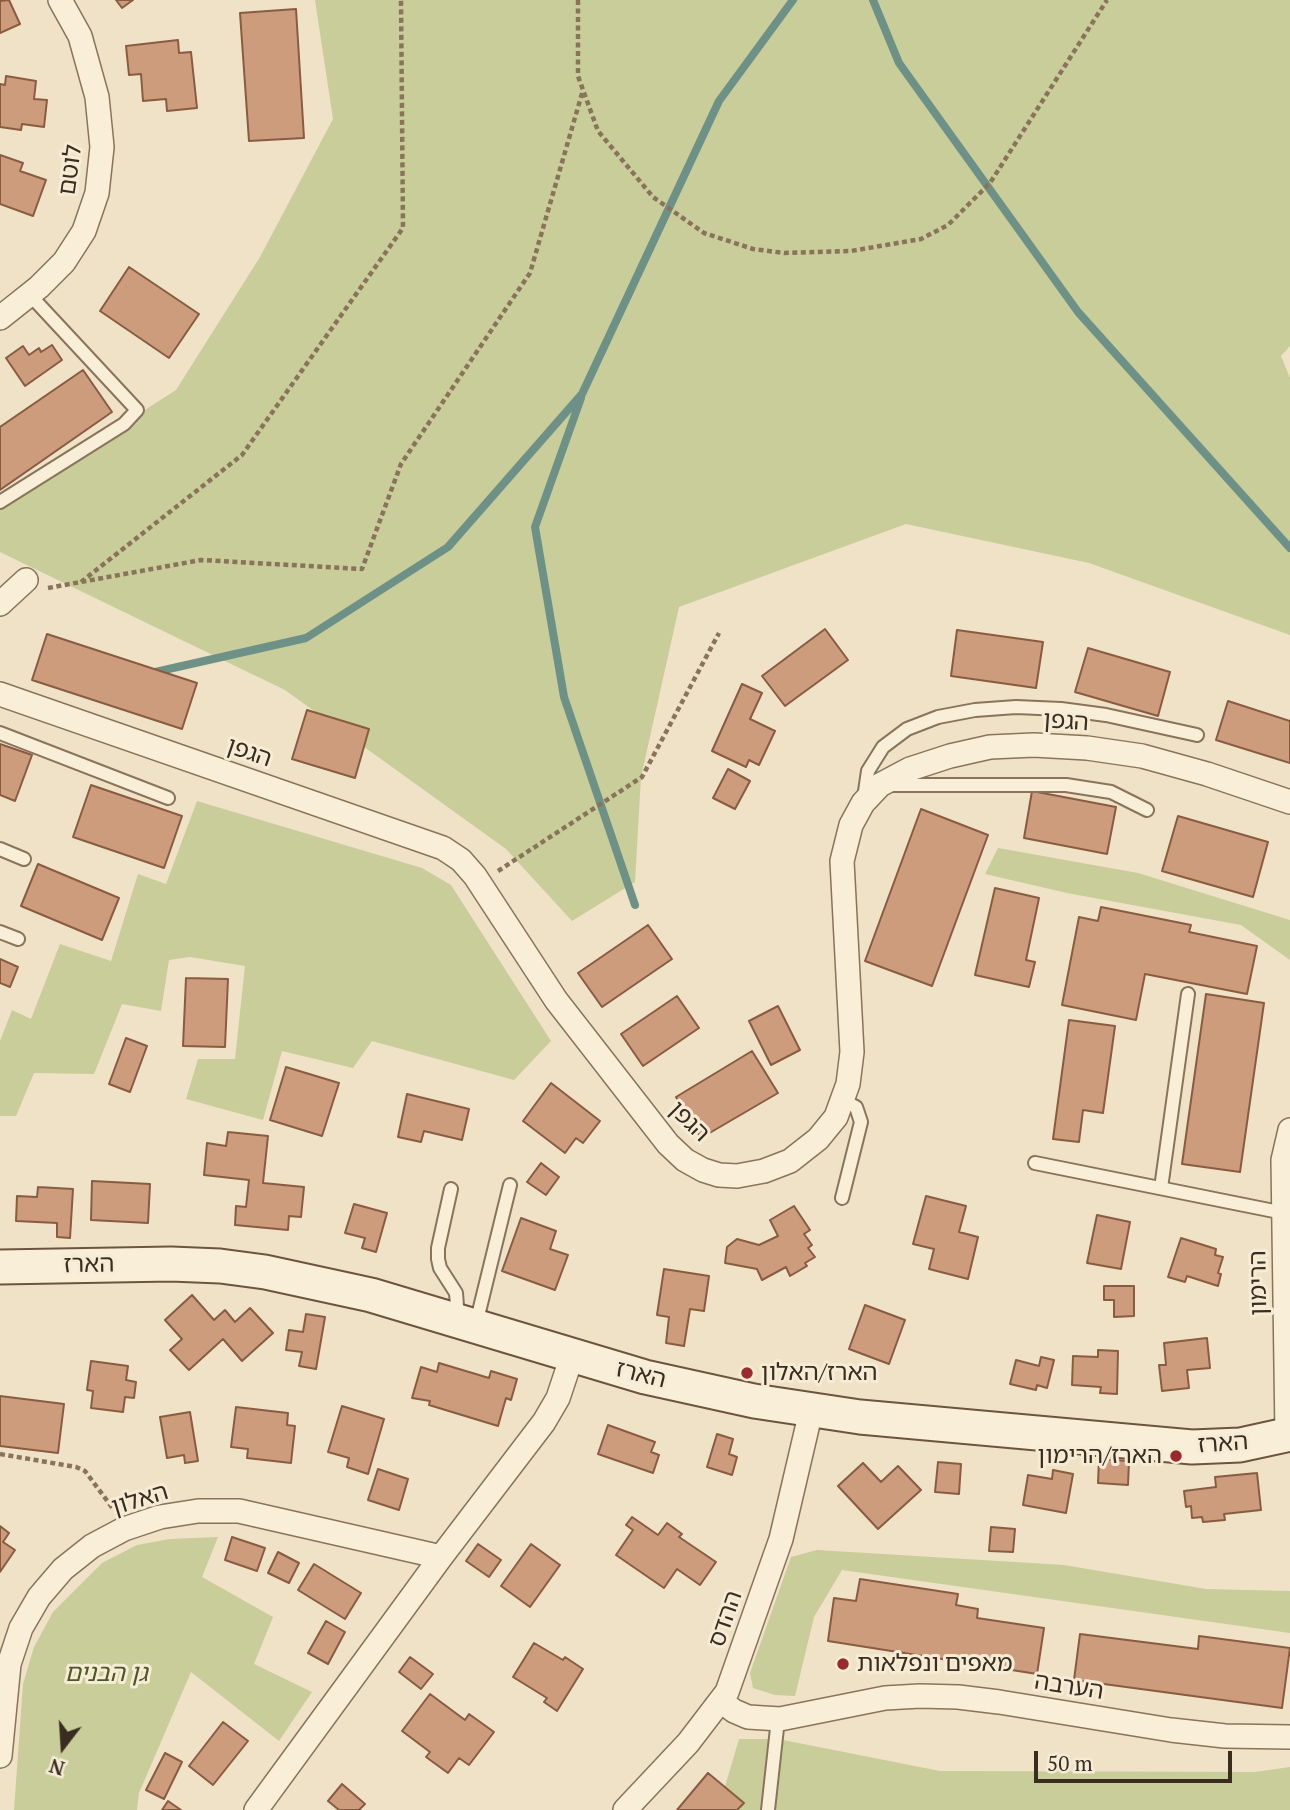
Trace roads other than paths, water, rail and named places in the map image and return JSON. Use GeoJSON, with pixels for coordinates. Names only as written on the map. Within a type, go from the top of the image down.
{"type":"FeatureCollection","features":[{"type":"Feature","properties":{"kind":"street","name":"לוטם"},"geometry":{"type":"LineString","coordinates":[[0,318],[30,295],[64,262],[91,213],[101,171],[101,120],[92,75],[80,36],[60,0]]}},
{"type":"Feature","properties":{"kind":"street"},"geometry":{"type":"LineString","coordinates":[[0,604],[26,580]]}},
{"type":"Feature","properties":{"kind":"street","name":"הגפן"},"geometry":{"type":"LineString","coordinates":[[0,694],[443,848],[461,860],[480,883],[555,1000],[668,1144],[685,1160],[719,1175],[764,1171],[790,1161],[818,1139],[836,1117],[848,1084],[852,1052],[842,861],[851,825],[863,803],[880,785],[910,769],[950,756],[990,747],[1034,745],[1087,748],[1142,756],[1207,774],[1290,802]]}},
{"type":"Feature","properties":{"kind":"street","name":"הרימון"},"geometry":{"type":"LineString","coordinates":[[1288,1435],[1283,1160],[1290,1130]]}},
{"type":"Feature","properties":{"kind":"street","name":"הארז"},"geometry":{"type":"LineString","coordinates":[[0,1267],[171,1264],[243,1269],[330,1284],[572,1356],[681,1385],[860,1417],[1192,1447],[1240,1445],[1288,1435]]}},
{"type":"Feature","properties":{"kind":"street"},"geometry":{"type":"LineString","coordinates":[[256,1810],[548,1416],[558,1398],[572,1356]]}},
{"type":"Feature","properties":{"kind":"street","name":"ההדס"},"geometry":{"type":"LineString","coordinates":[[625,1810],[688,1742],[727,1692],[781,1539],[811,1410]]}},
{"type":"Feature","properties":{"kind":"street","name":"האלון"},"geometry":{"type":"LineString","coordinates":[[0,1756],[9,1664],[21,1628],[39,1597],[63,1569],[92,1546],[127,1528],[160,1517],[198,1511],[239,1511],[441,1557]]}},
{"type":"Feature","properties":{"kind":"street","name":"הערבה"},"geometry":{"type":"LineString","coordinates":[[721,1701],[748,1717],[778,1719],[868,1700],[920,1696],[999,1702],[1198,1733],[1290,1737]]}},
{"type":"Feature","properties":{"kind":"lane"},"geometry":{"type":"LineString","coordinates":[[0,502],[124,424],[137,410],[30,295]]}},
{"type":"Feature","properties":{"kind":"lane"},"geometry":{"type":"LineString","coordinates":[[863,803],[868,771],[883,747],[907,729],[938,717],[975,710],[1016,707],[1061,709],[1106,715],[1196,735]]}},
{"type":"Feature","properties":{"kind":"lane"},"geometry":{"type":"LineString","coordinates":[[0,733],[167,798]]}},
{"type":"Feature","properties":{"kind":"lane"},"geometry":{"type":"LineString","coordinates":[[880,785],[1066,785],[1111,792],[1147,810]]}},
{"type":"Feature","properties":{"kind":"lane"},"geometry":{"type":"LineString","coordinates":[[0,849],[24,859]]}},
{"type":"Feature","properties":{"kind":"lane"},"geometry":{"type":"LineString","coordinates":[[0,932],[18,939]]}},
{"type":"Feature","properties":{"kind":"lane"},"geometry":{"type":"LineString","coordinates":[[1161,1188],[1188,993]]}},
{"type":"Feature","properties":{"kind":"lane"},"geometry":{"type":"LineString","coordinates":[[842,1100],[856,1107],[861,1122],[842,1198]]}},
{"type":"Feature","properties":{"kind":"lane"},"geometry":{"type":"LineString","coordinates":[[1035,1163],[1284,1213]]}},
{"type":"Feature","properties":{"kind":"lane"},"geometry":{"type":"LineString","coordinates":[[467,1324],[510,1185]]}},
{"type":"Feature","properties":{"kind":"lane"},"geometry":{"type":"LineString","coordinates":[[451,1189],[438,1259],[440,1268],[456,1293],[467,1324]]}},
{"type":"Feature","properties":{"kind":"lane"},"geometry":{"type":"LineString","coordinates":[[768,1810],[778,1719]]}},
{"type":"Feature","properties":{"kind":"waterway"},"geometry":{"type":"LineString","coordinates":[[151,673],[306,638],[448,547],[582,394],[719,101],[793,0]]}},
{"type":"Feature","properties":{"kind":"waterway"},"geometry":{"type":"LineString","coordinates":[[873,0],[899,63],[1078,312],[1290,548]]}},
{"type":"Feature","properties":{"kind":"waterway"},"geometry":{"type":"LineString","coordinates":[[581,398],[535,527],[564,697],[635,905]]}},
{"type":"Feature","properties":{"kind":"place","name":"הארז/האלון"},"geometry":{"type":"Point","coordinates":[747,1373]}},
{"type":"Feature","properties":{"kind":"place","name":"הארז/הרימון"},"geometry":{"type":"Point","coordinates":[1176,1456]}},
{"type":"Feature","properties":{"kind":"place","name":"מאפים ונפלאות"},"geometry":{"type":"Point","coordinates":[843,1664]}},
{"type":"Feature","properties":{"kind":"park label","name":"גן הבנים"},"geometry":{"type":"Point","coordinates":[106,1674]}}]}
